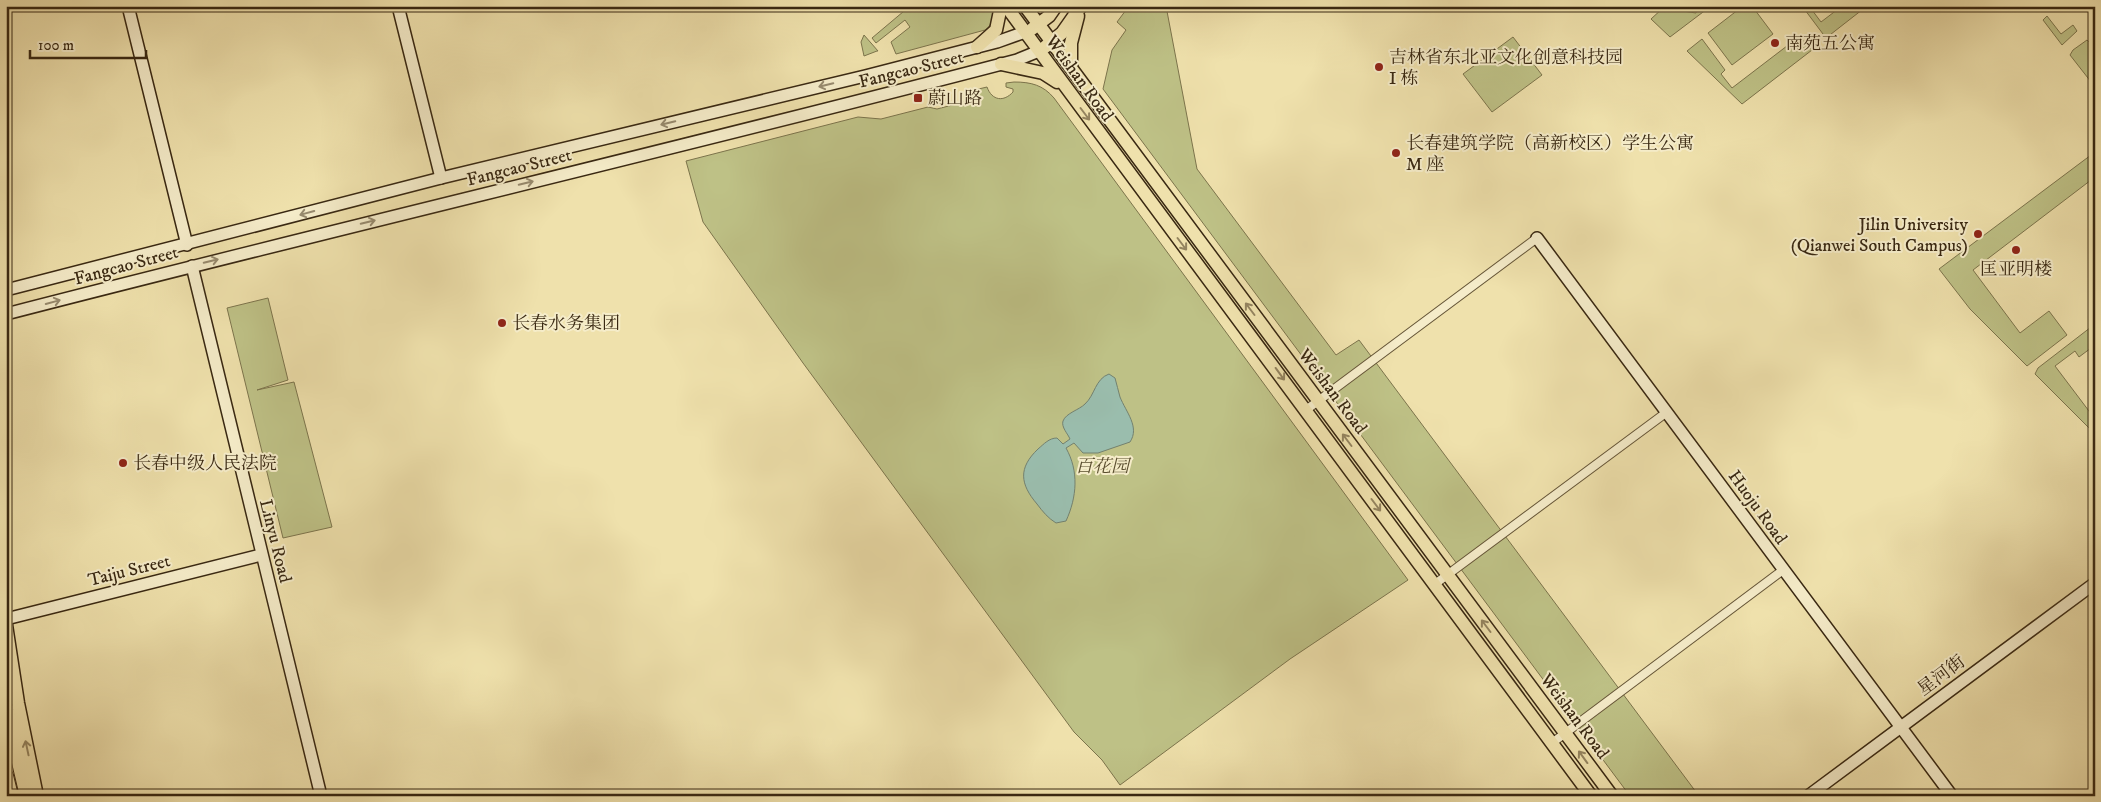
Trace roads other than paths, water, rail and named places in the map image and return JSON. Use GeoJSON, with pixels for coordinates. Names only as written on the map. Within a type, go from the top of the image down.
{"type":"FeatureCollection","features":[{"type":"Feature","properties":{"kind":"highway"},"geometry":{"type":"LineString","coordinates":[[6,707],[27,796]]}},
{"type":"Feature","properties":{"kind":"highway"},"geometry":{"type":"LineString","coordinates":[[6,776],[11,796]]}},
{"type":"Feature","properties":{"kind":"main road"},"geometry":{"type":"LineString","coordinates":[[977,47],[996,30],[1001,6]]}},
{"type":"Feature","properties":{"kind":"main road","name":"Weishan Road"},"geometry":{"type":"LineString","coordinates":[[1006,6],[1591,796]]}},
{"type":"Feature","properties":{"kind":"main road","name":"Weishan Road"},"geometry":{"type":"LineString","coordinates":[[1025,6],[1612,796]]}},
{"type":"Feature","properties":{"kind":"main road"},"geometry":{"type":"LineString","coordinates":[[1025,32],[1049,16],[1056,6]]}},
{"type":"Feature","properties":{"kind":"main road"},"geometry":{"type":"LineString","coordinates":[[1039,51],[1062,33],[1081,7]]}},
{"type":"Feature","properties":{"kind":"main road"},"geometry":{"type":"LineString","coordinates":[[1071,67],[1071,43],[1081,7]]}},
{"type":"Feature","properties":{"kind":"main road"},"geometry":{"type":"LineString","coordinates":[[1001,64],[1043,73],[1065,88]]}},
{"type":"Feature","properties":{"kind":"main road"},"geometry":{"type":"LineString","coordinates":[[6,625],[18,703],[37,796]]}},
{"type":"Feature","properties":{"kind":"street"},"geometry":{"type":"LineString","coordinates":[[128,6],[187,245]]}},
{"type":"Feature","properties":{"kind":"street"},"geometry":{"type":"LineString","coordinates":[[398,6],[441,178]]}},
{"type":"Feature","properties":{"kind":"street","name":"Fangcao Street"},"geometry":{"type":"LineString","coordinates":[[6,290],[187,245],[441,178],[977,47],[1025,32]]}},
{"type":"Feature","properties":{"kind":"street","name":"Fangcao Street"},"geometry":{"type":"LineString","coordinates":[[6,314],[1001,64],[1039,51]]}},
{"type":"Feature","properties":{"kind":"street"},"geometry":{"type":"LineString","coordinates":[[849,79],[855,101]]}},
{"type":"Feature","properties":{"kind":"street"},"geometry":{"type":"LineString","coordinates":[[1306,410],[1537,238]]}},
{"type":"Feature","properties":{"kind":"street","name":"Huoju Road"},"geometry":{"type":"LineString","coordinates":[[1537,238],[1952,796]]}},
{"type":"Feature","properties":{"kind":"street","name":"Linyu Road"},"geometry":{"type":"LineString","coordinates":[[192,266],[321,796]]}},
{"type":"Feature","properties":{"kind":"street"},"geometry":{"type":"LineString","coordinates":[[1434,584],[1666,412]]}},
{"type":"Feature","properties":{"kind":"street","name":"Taiju Street"},"geometry":{"type":"LineString","coordinates":[[6,619],[261,555]]}},
{"type":"Feature","properties":{"kind":"street"},"geometry":{"type":"LineString","coordinates":[[1552,742],[1783,570]]}},
{"type":"Feature","properties":{"kind":"street","name":"星河街"},"geometry":{"type":"LineString","coordinates":[[1808,796],[2095,583]]}},
{"type":"Feature","properties":{"kind":"place","name":"南苑五公寓"},"geometry":{"type":"Point","coordinates":[1775,43]}},
{"type":"Feature","properties":{"kind":"place","name":"吉林省东北亚文化创意科技园 I 栋"},"geometry":{"type":"Point","coordinates":[1379,67]}},
{"type":"Feature","properties":{"kind":"place","name":"蔚山路"},"geometry":{"type":"Point","coordinates":[918,98]}},
{"type":"Feature","properties":{"kind":"place","name":"长春建筑学院（高新校区）学生公寓 M 座"},"geometry":{"type":"Point","coordinates":[1396,153]}},
{"type":"Feature","properties":{"kind":"place","name":"Jilin University (Qianwei South Campus)"},"geometry":{"type":"Point","coordinates":[1978,234]}},
{"type":"Feature","properties":{"kind":"place","name":"匡亚明楼"},"geometry":{"type":"Point","coordinates":[2016,250]}},
{"type":"Feature","properties":{"kind":"place","name":"长春水务集团"},"geometry":{"type":"Point","coordinates":[502,323]}},
{"type":"Feature","properties":{"kind":"place","name":"长春中级人民法院"},"geometry":{"type":"Point","coordinates":[123,463]}},
{"type":"Feature","properties":{"kind":"park label","name":"百花园"},"geometry":{"type":"Point","coordinates":[1102,466]}}]}
